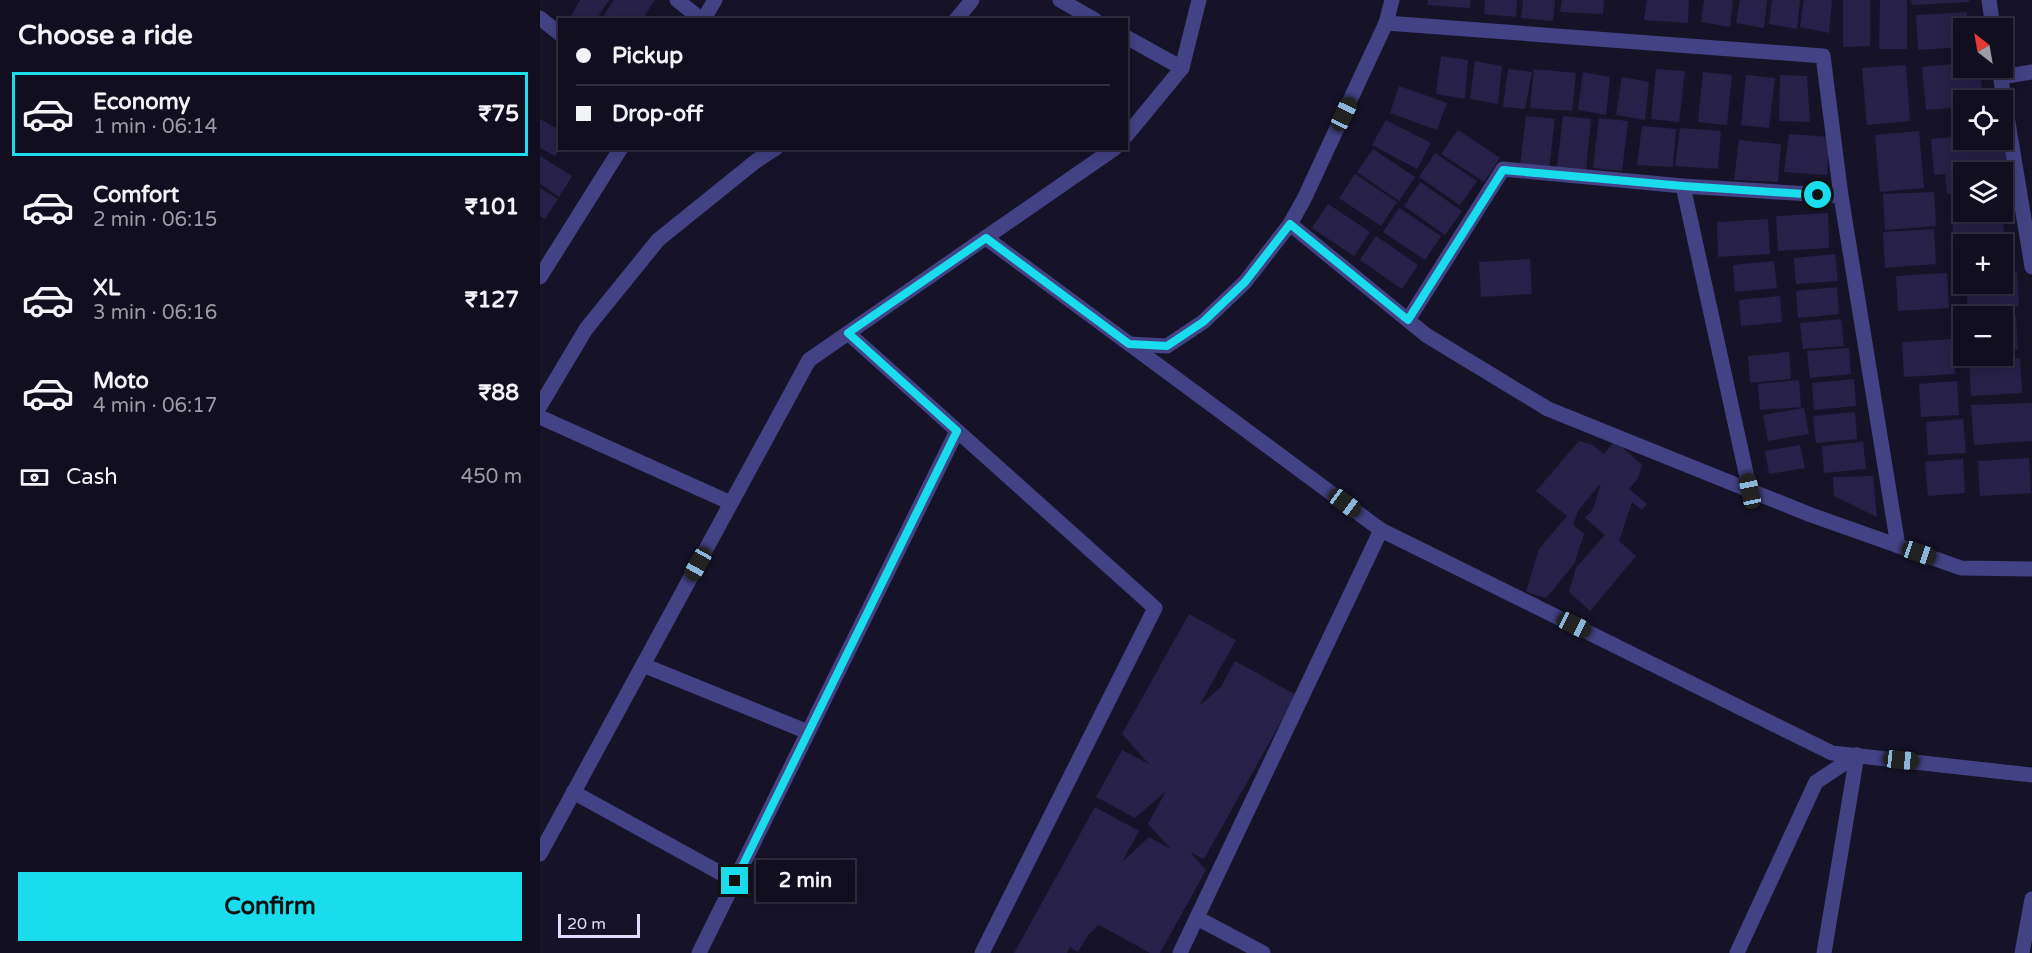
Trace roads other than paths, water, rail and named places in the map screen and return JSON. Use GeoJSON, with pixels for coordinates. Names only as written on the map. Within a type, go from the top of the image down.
{"type":"FeatureCollection","features":[{"type":"Feature","properties":{"kind":"street"},"geometry":{"type":"LineString","coordinates":[[677,0],[700,18]]}},
{"type":"Feature","properties":{"kind":"street"},"geometry":{"type":"LineString","coordinates":[[704,18],[715,0]]}},
{"type":"Feature","properties":{"kind":"street"},"geometry":{"type":"LineString","coordinates":[[958,18],[972,0]]}},
{"type":"Feature","properties":{"kind":"street"},"geometry":{"type":"LineString","coordinates":[[1060,0],[1092,18]]}},
{"type":"Feature","properties":{"kind":"street"},"geometry":{"type":"LineString","coordinates":[[1128,134],[1182,68],[1199,0]]}},
{"type":"Feature","properties":{"kind":"street"},"geometry":{"type":"LineString","coordinates":[[1129,344],[1167,346],[1203,322],[1245,282],[1290,224],[1386,23],[1392,0]]}},
{"type":"Feature","properties":{"kind":"street"},"geometry":{"type":"LineString","coordinates":[[1989,0],[1992,18]]}},
{"type":"Feature","properties":{"kind":"street"},"geometry":{"type":"LineString","coordinates":[[540,18],[558,32]]}},
{"type":"Feature","properties":{"kind":"street"},"geometry":{"type":"LineString","coordinates":[[1386,23],[1823,56],[1841,196],[1898,546]]}},
{"type":"Feature","properties":{"kind":"street"},"geometry":{"type":"LineString","coordinates":[[1128,38],[1182,68]]}},
{"type":"Feature","properties":{"kind":"street"},"geometry":{"type":"LineString","coordinates":[[2013,72],[2032,72]]}},
{"type":"Feature","properties":{"kind":"street"},"geometry":{"type":"LineString","coordinates":[[2001,78],[2026,197],[2032,267]]}},
{"type":"Feature","properties":{"kind":"street"},"geometry":{"type":"LineString","coordinates":[[540,277],[620,150]]}},
{"type":"Feature","properties":{"kind":"street"},"geometry":{"type":"LineString","coordinates":[[540,406],[586,328],[658,240],[773,150]]}},
{"type":"Feature","properties":{"kind":"street"},"geometry":{"type":"LineString","coordinates":[[540,854],[809,360],[1112,150]]}},
{"type":"Feature","properties":{"kind":"street"},"geometry":{"type":"LineString","coordinates":[[1408,320],[1503,170],[1683,186],[1841,196]]}},
{"type":"Feature","properties":{"kind":"street"},"geometry":{"type":"LineString","coordinates":[[1683,186],[1750,491]]}},
{"type":"Feature","properties":{"kind":"street"},"geometry":{"type":"LineString","coordinates":[[1290,224],[1426,335],[1548,409],[1750,491],[1961,568],[2032,568]]}},
{"type":"Feature","properties":{"kind":"street"},"geometry":{"type":"LineString","coordinates":[[986,238],[1381,530],[1832,753],[2032,775]]}},
{"type":"Feature","properties":{"kind":"street"},"geometry":{"type":"LineString","coordinates":[[848,333],[1155,608],[982,953]]}},
{"type":"Feature","properties":{"kind":"street"},"geometry":{"type":"LineString","coordinates":[[540,417],[731,503]]}},
{"type":"Feature","properties":{"kind":"street"},"geometry":{"type":"LineString","coordinates":[[699,953],[957,431]]}},
{"type":"Feature","properties":{"kind":"street"},"geometry":{"type":"LineString","coordinates":[[1180,953],[1381,530]]}},
{"type":"Feature","properties":{"kind":"street"},"geometry":{"type":"LineString","coordinates":[[642,665],[808,732]]}},
{"type":"Feature","properties":{"kind":"street"},"geometry":{"type":"LineString","coordinates":[[1737,953],[1816,782],[1857,755]]}},
{"type":"Feature","properties":{"kind":"street"},"geometry":{"type":"LineString","coordinates":[[1824,953],[1857,755]]}},
{"type":"Feature","properties":{"kind":"street"},"geometry":{"type":"LineString","coordinates":[[573,792],[735,881]]}},
{"type":"Feature","properties":{"kind":"street"},"geometry":{"type":"LineString","coordinates":[[2022,953],[2032,899]]}},
{"type":"Feature","properties":{"kind":"street"},"geometry":{"type":"LineString","coordinates":[[1197,918],[1263,953]]}}]}
